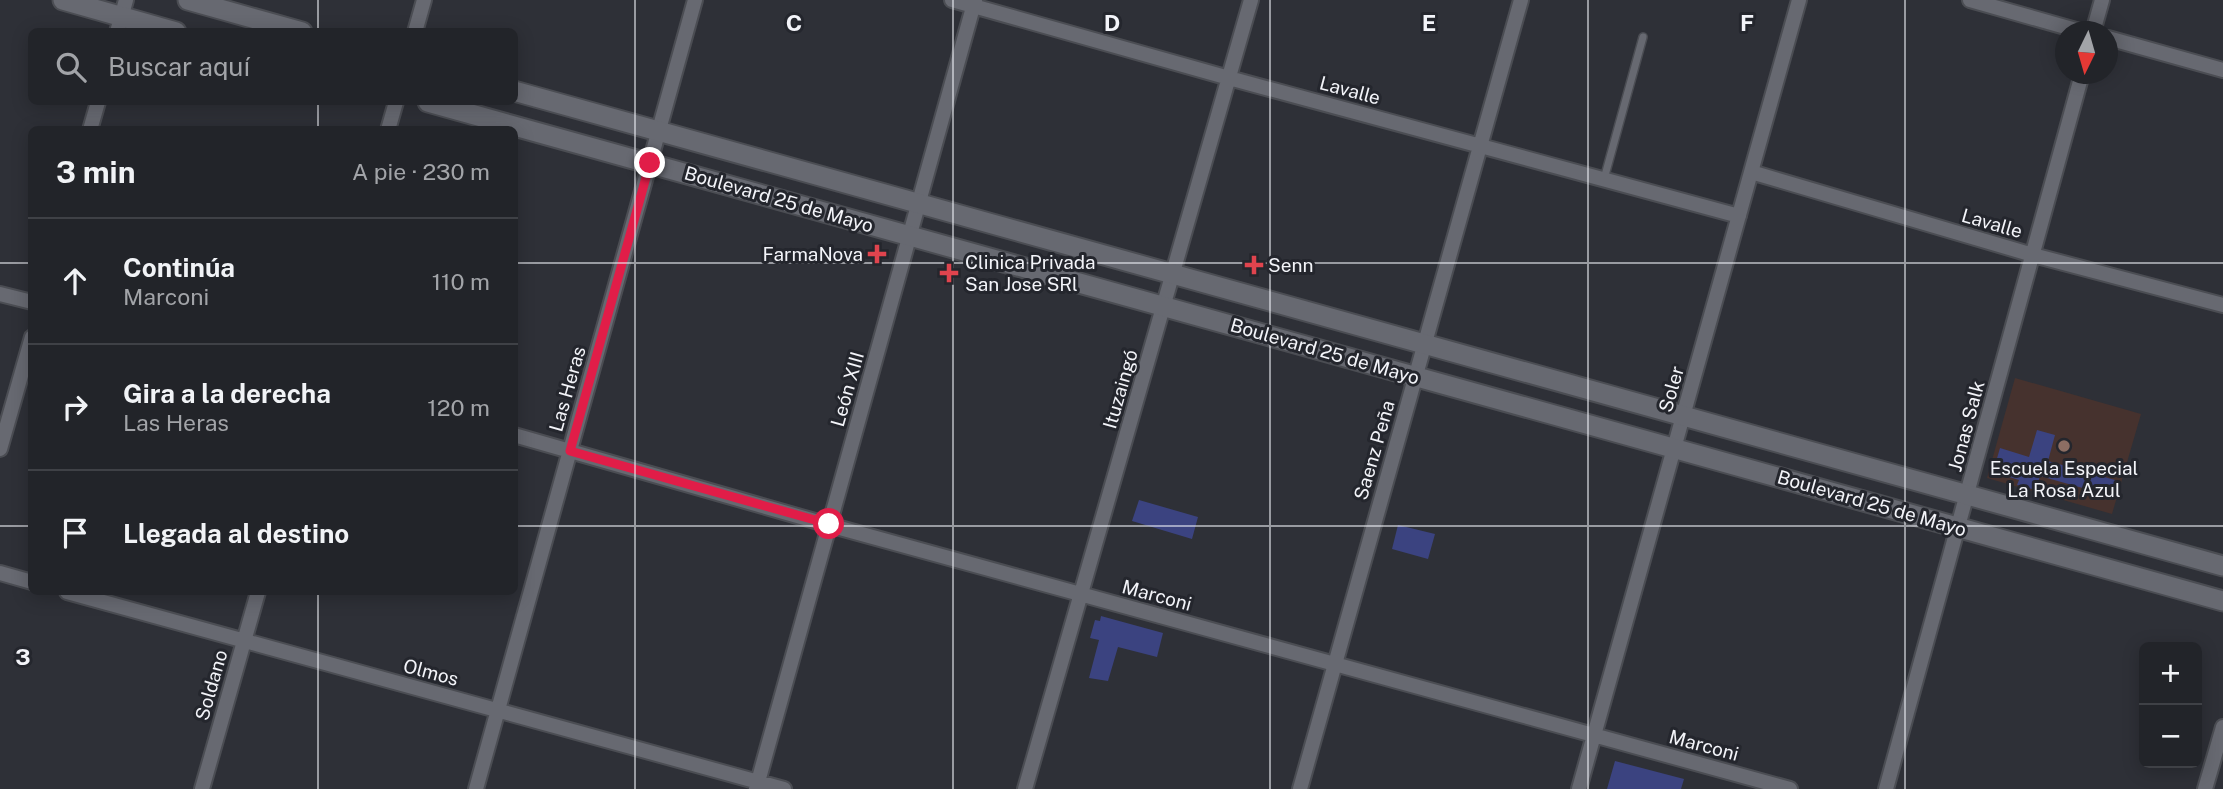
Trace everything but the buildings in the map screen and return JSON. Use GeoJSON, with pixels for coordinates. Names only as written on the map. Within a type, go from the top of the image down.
{"type":"FeatureCollection","features":[{"type":"Feature","properties":{"kind":"street"},"geometry":{"type":"LineString","coordinates":[[63,0],[162,28]]}},
{"type":"Feature","properties":{"kind":"street"},"geometry":{"type":"LineString","coordinates":[[188,0],[288,28]]}},
{"type":"Feature","properties":{"kind":"street"},"geometry":{"type":"LineString","coordinates":[[416,28],[424,0]]}},
{"type":"Feature","properties":{"kind":"street","name":"Las Heras"},"geometry":{"type":"LineString","coordinates":[[476,789],[695,0]]}},
{"type":"Feature","properties":{"kind":"street","name":"Lavalle"},"geometry":{"type":"LineString","coordinates":[[952,0],[974,3],[1229,78],[1739,216]]}},
{"type":"Feature","properties":{"kind":"street","name":"Ituzaingó"},"geometry":{"type":"LineString","coordinates":[[1025,789],[1251,0]]}},
{"type":"Feature","properties":{"kind":"street","name":"Saenz Peña"},"geometry":{"type":"LineString","coordinates":[[1300,789],[1521,0]]}},
{"type":"Feature","properties":{"kind":"street","name":"Soler"},"geometry":{"type":"LineString","coordinates":[[1579,789],[1799,0]]}},
{"type":"Feature","properties":{"kind":"street"},"geometry":{"type":"LineString","coordinates":[[1970,0],[2055,24]]}},
{"type":"Feature","properties":{"kind":"street"},"geometry":{"type":"LineString","coordinates":[[2096,21],[2102,0]]}},
{"type":"Feature","properties":{"kind":"street","name":"León XIII"},"geometry":{"type":"LineString","coordinates":[[757,785],[974,3]]}},
{"type":"Feature","properties":{"kind":"street"},"geometry":{"type":"LineString","coordinates":[[2118,41],[2223,70]]}},
{"type":"Feature","properties":{"kind":"street","name":"Jonas Salk"},"geometry":{"type":"LineString","coordinates":[[1886,789],[2079,84]]}},
{"type":"Feature","properties":{"kind":"street","name":"Boulevard 25 de Mayo"},"geometry":{"type":"LineString","coordinates":[[518,91],[2223,566]]}},
{"type":"Feature","properties":{"kind":"street"},"geometry":{"type":"LineString","coordinates":[[91,126],[97,105]]}},
{"type":"Feature","properties":{"kind":"street"},"geometry":{"type":"LineString","coordinates":[[389,126],[395,105]]}},
{"type":"Feature","properties":{"kind":"street","name":"Boulevard 25 de Mayo"},"geometry":{"type":"LineString","coordinates":[[439,105],[515,126]]}},
{"type":"Feature","properties":{"kind":"street","name":"Boulevard 25 de Mayo"},"geometry":{"type":"LineString","coordinates":[[518,127],[2223,601]]}},
{"type":"Feature","properties":{"kind":"street","name":"Lavalle"},"geometry":{"type":"LineString","coordinates":[[1751,172],[2033,255],[2223,306]]}},
{"type":"Feature","properties":{"kind":"street"},"geometry":{"type":"LineString","coordinates":[[0,294],[28,301]]}},
{"type":"Feature","properties":{"kind":"street"},"geometry":{"type":"LineString","coordinates":[[0,450],[28,351]]}},
{"type":"Feature","properties":{"kind":"street","name":"Marconi"},"geometry":{"type":"LineString","coordinates":[[518,436],[1790,789]]}},
{"type":"Feature","properties":{"kind":"street"},"geometry":{"type":"LineString","coordinates":[[0,573],[28,581]]}},
{"type":"Feature","properties":{"kind":"street","name":"Olmos"},"geometry":{"type":"LineString","coordinates":[[78,595],[498,710],[757,785],[784,789]]}},
{"type":"Feature","properties":{"kind":"street","name":"Soldano"},"geometry":{"type":"LineString","coordinates":[[202,789],[257,595]]}},
{"type":"Feature","properties":{"kind":"street"},"geometry":{"type":"LineString","coordinates":[[2206,789],[2223,727]]}},
{"type":"Feature","properties":{"kind":"lane"},"geometry":{"type":"LineString","coordinates":[[1604,179],[1643,37]]}},
{"type":"Feature","properties":{"kind":"shaded area","name":"Escuela Especial La Rosa Azul"},"geometry":{"type":"Polygon","coordinates":[[[2015,378],[2141,414],[2112,514],[1987,478],[2015,378]]]}},
{"type":"Feature","properties":{"kind":"place","name":"FarmaNova"},"geometry":{"type":"Point","coordinates":[877,254]}},
{"type":"Feature","properties":{"kind":"place","name":"Senn"},"geometry":{"type":"Point","coordinates":[1254,265]}},
{"type":"Feature","properties":{"kind":"place","name":"Clinica Privada San Jose SRl"},"geometry":{"type":"Point","coordinates":[949,273]}},
{"type":"Feature","properties":{"kind":"place","name":"Escuela Especial La Rosa Azul"},"geometry":{"type":"Point","coordinates":[2064,446]}},
{"type":"Feature","properties":{"kind":"route"},"geometry":{"type":"LineString","coordinates":[[650,163],[570,451],[829,524]]}}]}
